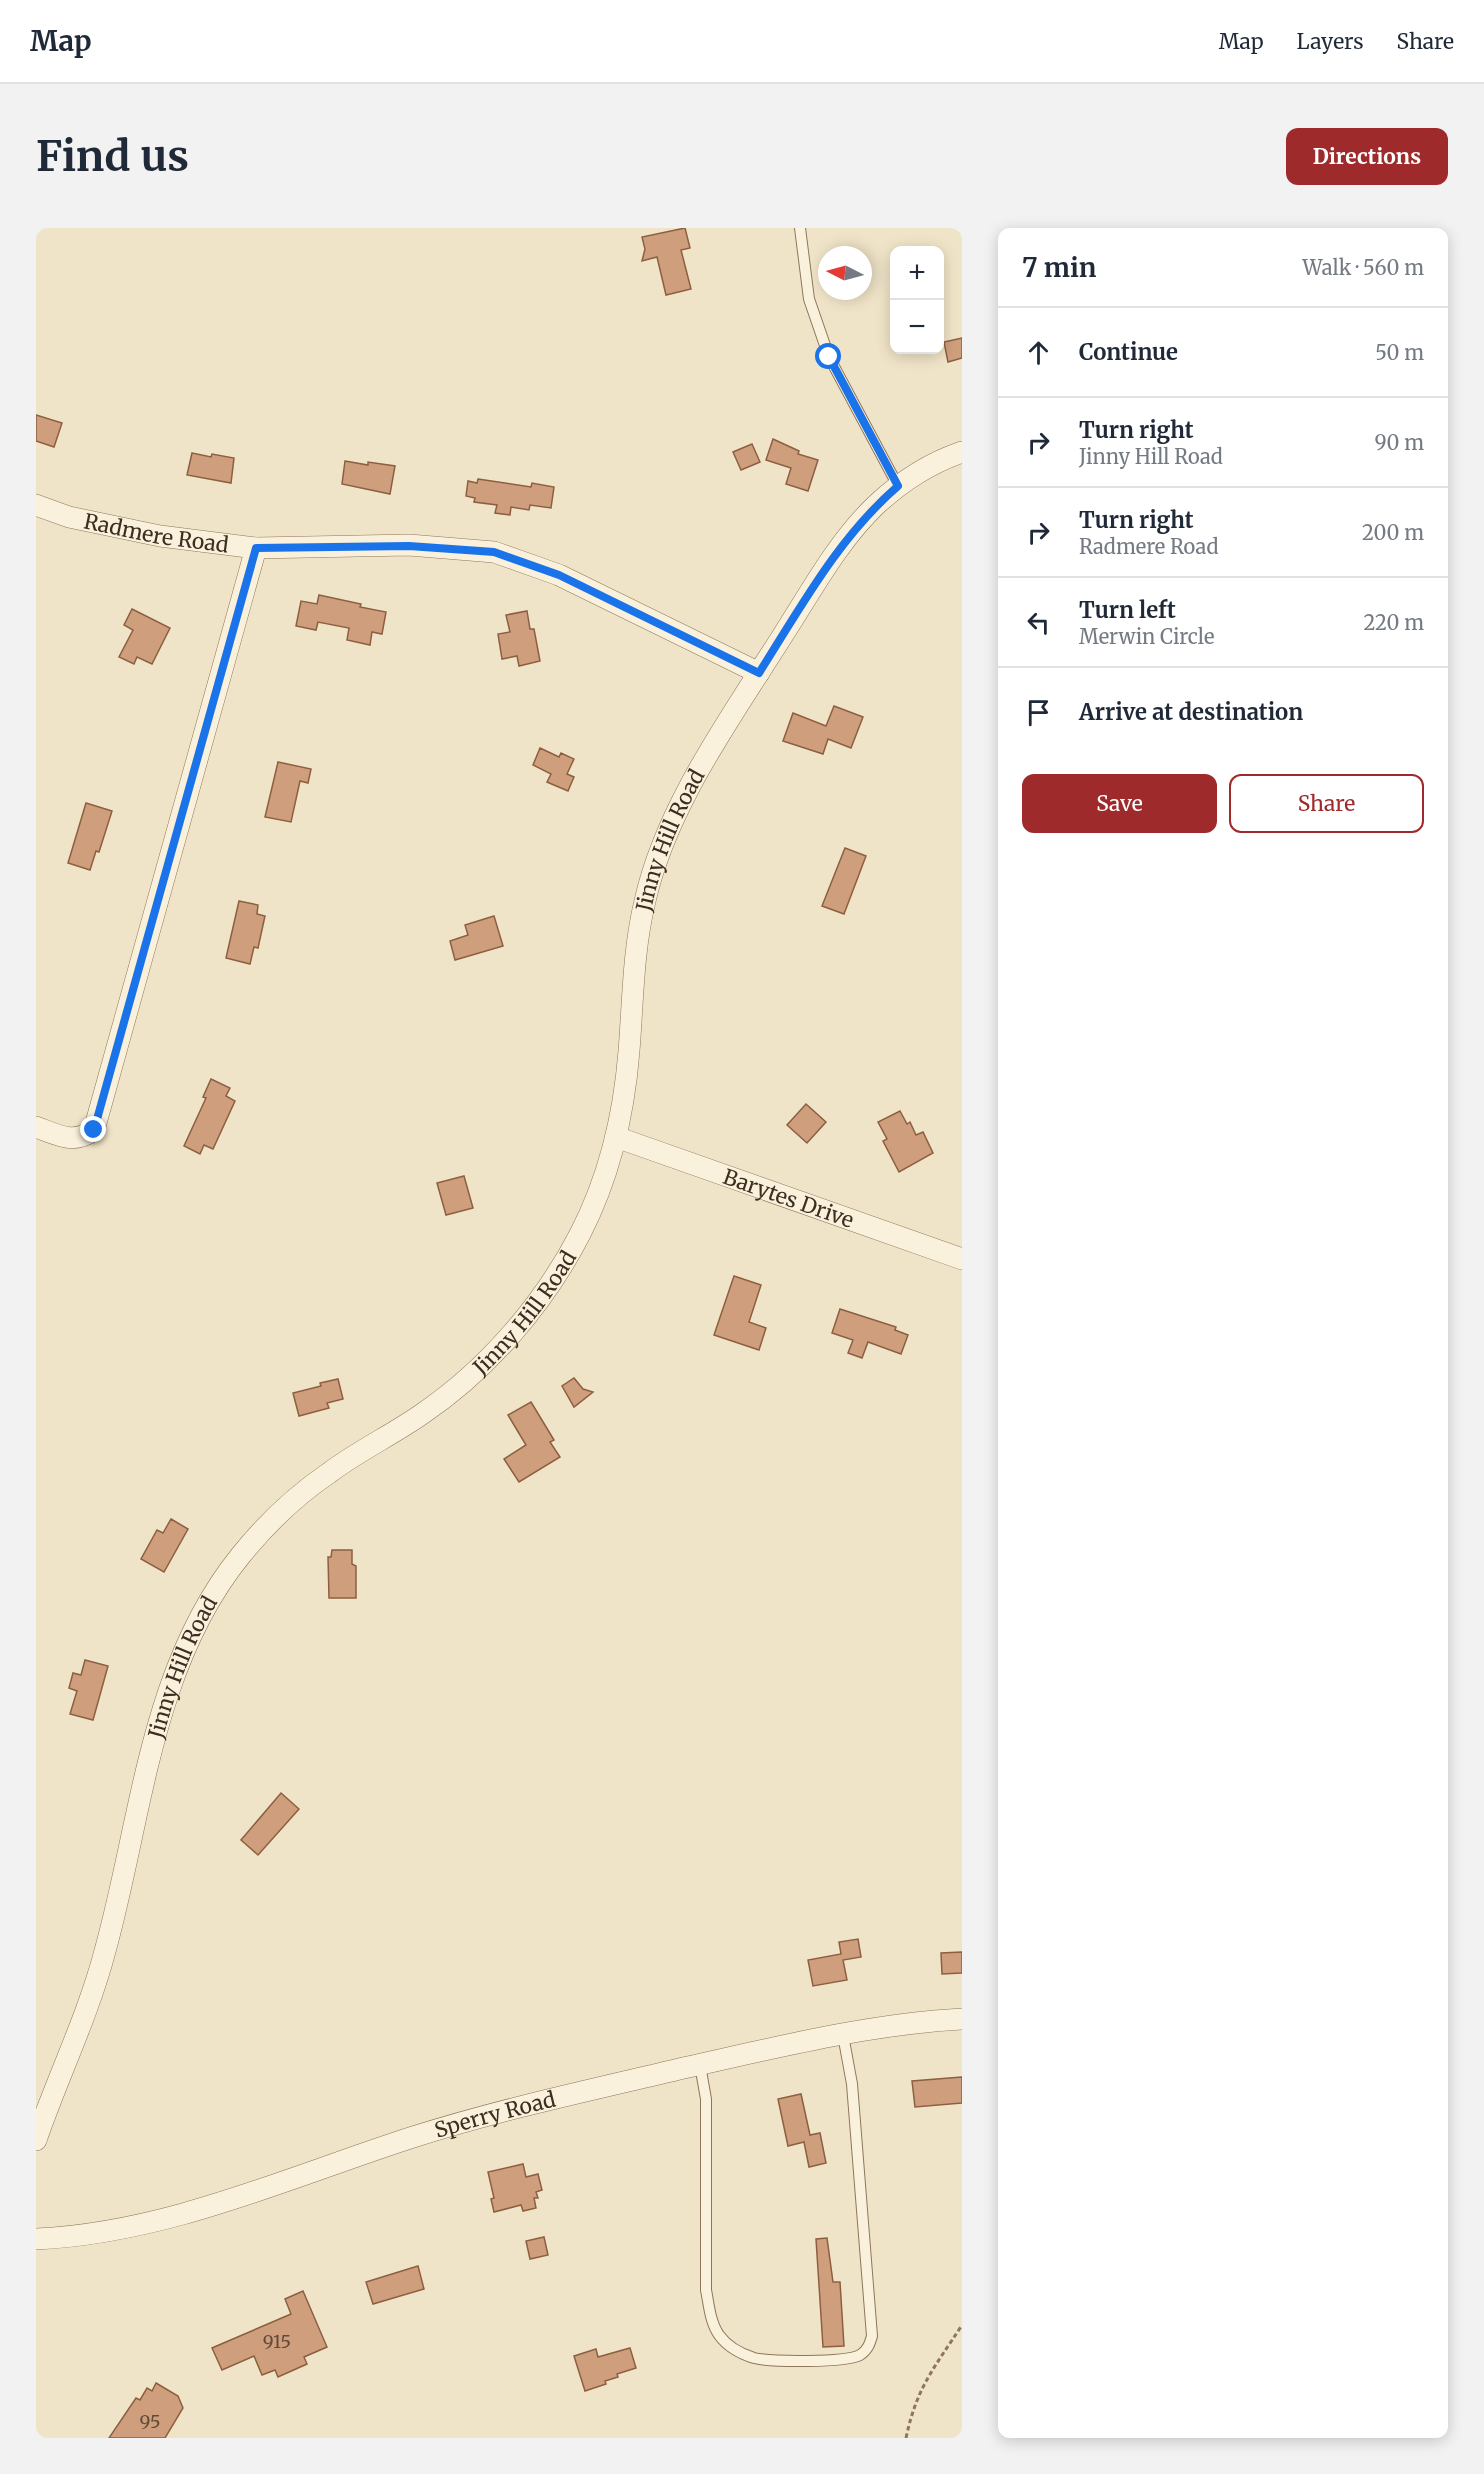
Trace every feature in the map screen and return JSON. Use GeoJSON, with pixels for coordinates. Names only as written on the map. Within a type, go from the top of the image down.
{"type":"FeatureCollection","features":[{"type":"Feature","properties":{"kind":"street","name":"Jinny Hill Road"},"geometry":{"type":"LineString","coordinates":[[36,2140],[92,1995],[122,1885],[153,1742],[177,1671],[202,1615],[237,1560],[266,1526],[293,1500],[331,1471],[425,1413],[453,1391],[487,1360],[526,1317],[558,1273],[581,1233],[600,1189],[616,1137],[625,1087],[636,944],[645,897],[659,852],[676,816],[696,777],[759,673],[837,551],[859,524],[898,486],[933,464],[962,452]]}},
{"type":"Feature","properties":{"kind":"street","name":"Radmere Road"},"geometry":{"type":"LineString","coordinates":[[36,505],[69,517],[160,536],[256,548],[409,546],[494,552],[559,575],[759,673]]}},
{"type":"Feature","properties":{"kind":"street"},"geometry":{"type":"LineString","coordinates":[[36,1127],[70,1138],[83,1138],[94,1130],[256,548]]}},
{"type":"Feature","properties":{"kind":"street","name":"Barytes Drive"},"geometry":{"type":"LineString","coordinates":[[616,1137],[962,1259]]}},
{"type":"Feature","properties":{"kind":"street","name":"Sperry Road"},"geometry":{"type":"LineString","coordinates":[[36,2239],[100,2233],[181,2215],[448,2126],[553,2098],[843,2035],[962,2019]]}},
{"type":"Feature","properties":{"kind":"lane"},"geometry":{"type":"LineString","coordinates":[[800,228],[809,299],[829,357],[898,486]]}},
{"type":"Feature","properties":{"kind":"lane"},"geometry":{"type":"LineString","coordinates":[[700,2065],[706,2099],[706,2290],[711,2318],[719,2335],[735,2350],[755,2358],[818,2361],[859,2356],[868,2348],[872,2336],[852,2084],[843,2035]]}},
{"type":"Feature","properties":{"kind":"path"},"geometry":{"type":"LineString","coordinates":[[906,2438],[915,2403],[923,2384],[962,2325]]}},
{"type":"Feature","properties":{"kind":"building"},"geometry":{"type":"Polygon","coordinates":[[[685,228],[690,248],[681,250],[691,289],[666,295],[657,257],[642,261],[645,249],[642,237],[685,228]]]}},
{"type":"Feature","properties":{"kind":"building"},"geometry":{"type":"Polygon","coordinates":[[[962,338],[962,358],[948,362],[944,342],[962,338]]]}},
{"type":"Feature","properties":{"kind":"building"},"geometry":{"type":"Polygon","coordinates":[[[36,415],[62,423],[54,447],[36,441],[36,415]]]}},
{"type":"Feature","properties":{"kind":"building"},"geometry":{"type":"Polygon","coordinates":[[[773,439],[799,451],[798,454],[818,460],[808,491],[786,484],[791,468],[766,460],[773,439]]]}},
{"type":"Feature","properties":{"kind":"building"},"geometry":{"type":"Polygon","coordinates":[[[752,444],[760,462],[741,470],[733,452],[752,444]]]}},
{"type":"Feature","properties":{"kind":"building"},"geometry":{"type":"Polygon","coordinates":[[[192,453],[234,458],[231,483],[187,475],[192,453]]]}},
{"type":"Feature","properties":{"kind":"building"},"geometry":{"type":"Polygon","coordinates":[[[345,461],[395,466],[390,494],[342,484],[345,461]]]}},
{"type":"Feature","properties":{"kind":"building"},"geometry":{"type":"Polygon","coordinates":[[[478,479],[531,487],[532,483],[554,487],[551,508],[530,505],[529,510],[511,507],[510,515],[495,513],[497,505],[474,502],[475,498],[466,496],[468,481],[477,483],[478,479]]]}},
{"type":"Feature","properties":{"kind":"building"},"geometry":{"type":"Polygon","coordinates":[[[319,595],[386,612],[382,634],[372,632],[370,645],[347,640],[349,628],[318,622],[316,630],[296,626],[301,601],[317,604],[319,595]]]}},
{"type":"Feature","properties":{"kind":"building"},"geometry":{"type":"Polygon","coordinates":[[[132,609],[170,628],[152,664],[137,657],[134,664],[119,657],[133,630],[124,625],[132,609]]]}},
{"type":"Feature","properties":{"kind":"building"},"geometry":{"type":"Polygon","coordinates":[[[527,611],[530,629],[534,629],[540,661],[519,666],[517,656],[502,659],[498,634],[510,632],[506,615],[527,611]]]}},
{"type":"Feature","properties":{"kind":"building"},"geometry":{"type":"Polygon","coordinates":[[[834,706],[863,717],[851,748],[828,739],[823,754],[783,741],[793,713],[826,726],[834,706]]]}},
{"type":"Feature","properties":{"kind":"building"},"geometry":{"type":"Polygon","coordinates":[[[540,748],[559,757],[561,753],[574,759],[567,774],[574,777],[568,791],[547,782],[551,774],[533,765],[540,748]]]}},
{"type":"Feature","properties":{"kind":"building"},"geometry":{"type":"Polygon","coordinates":[[[278,762],[311,769],[308,783],[300,781],[291,822],[265,817],[278,762]]]}},
{"type":"Feature","properties":{"kind":"building"},"geometry":{"type":"Polygon","coordinates":[[[86,803],[112,811],[99,852],[96,851],[90,870],[68,863],[86,803]]]}},
{"type":"Feature","properties":{"kind":"building"},"geometry":{"type":"Polygon","coordinates":[[[845,848],[866,856],[844,914],[822,906],[845,848]]]}},
{"type":"Feature","properties":{"kind":"building"},"geometry":{"type":"Polygon","coordinates":[[[239,901],[258,905],[257,914],[265,916],[258,948],[254,947],[250,964],[226,958],[239,901]]]}},
{"type":"Feature","properties":{"kind":"building"},"geometry":{"type":"Polygon","coordinates":[[[494,916],[503,946],[455,960],[450,941],[468,935],[465,925],[494,916]]]}},
{"type":"Feature","properties":{"kind":"building"},"geometry":{"type":"Polygon","coordinates":[[[211,1079],[230,1088],[226,1096],[235,1101],[213,1149],[204,1145],[200,1154],[184,1146],[206,1098],[203,1097],[211,1079]]]}},
{"type":"Feature","properties":{"kind":"building"},"geometry":{"type":"Polygon","coordinates":[[[806,1104],[826,1122],[807,1143],[787,1125],[806,1104]]]}},
{"type":"Feature","properties":{"kind":"building"},"geometry":{"type":"Polygon","coordinates":[[[900,1111],[907,1124],[910,1122],[916,1135],[923,1132],[933,1153],[899,1172],[883,1141],[887,1139],[878,1122],[900,1111]]]}},
{"type":"Feature","properties":{"kind":"building"},"geometry":{"type":"Polygon","coordinates":[[[464,1176],[473,1208],[446,1215],[437,1183],[464,1176]]]}},
{"type":"Feature","properties":{"kind":"building"},"geometry":{"type":"Polygon","coordinates":[[[734,1276],[761,1285],[749,1322],[766,1328],[759,1350],[714,1335],[734,1276]]]}},
{"type":"Feature","properties":{"kind":"building"},"geometry":{"type":"Polygon","coordinates":[[[840,1309],[896,1327],[895,1330],[908,1335],[901,1354],[868,1342],[862,1358],[848,1353],[853,1340],[832,1333],[840,1309]]]}},
{"type":"Feature","properties":{"kind":"building"},"geometry":{"type":"Polygon","coordinates":[[[574,1378],[583,1389],[593,1392],[574,1407],[562,1386],[574,1378]]]}},
{"type":"Feature","properties":{"kind":"building"},"geometry":{"type":"Polygon","coordinates":[[[338,1379],[343,1399],[327,1403],[329,1408],[299,1416],[293,1393],[338,1379]]]}},
{"type":"Feature","properties":{"kind":"building"},"geometry":{"type":"Polygon","coordinates":[[[531,1402],[554,1440],[550,1442],[560,1457],[519,1482],[504,1459],[526,1445],[508,1415],[531,1402]]]}},
{"type":"Feature","properties":{"kind":"building"},"geometry":{"type":"Polygon","coordinates":[[[171,1519],[188,1529],[164,1572],[141,1559],[157,1530],[163,1533],[171,1519]]]}},
{"type":"Feature","properties":{"kind":"building"},"geometry":{"type":"Polygon","coordinates":[[[332,1550],[352,1550],[352,1564],[356,1566],[356,1598],[329,1598],[328,1557],[331,1557],[332,1550]]]}},
{"type":"Feature","properties":{"kind":"building"},"geometry":{"type":"Polygon","coordinates":[[[85,1660],[108,1666],[93,1720],[70,1714],[77,1691],[69,1688],[73,1673],[81,1675],[85,1660]]]}},
{"type":"Feature","properties":{"kind":"building"},"geometry":{"type":"Polygon","coordinates":[[[281,1793],[299,1809],[258,1855],[241,1840],[281,1793]]]}},
{"type":"Feature","properties":{"kind":"building"},"geometry":{"type":"Polygon","coordinates":[[[858,1939],[861,1957],[843,1960],[847,1980],[813,1986],[808,1960],[841,1954],[839,1942],[858,1939]]]}},
{"type":"Feature","properties":{"kind":"building"},"geometry":{"type":"Polygon","coordinates":[[[962,1952],[962,1973],[942,1974],[941,1953],[962,1952]]]}},
{"type":"Feature","properties":{"kind":"building"},"geometry":{"type":"Polygon","coordinates":[[[962,2077],[962,2103],[915,2107],[912,2081],[962,2077]]]}},
{"type":"Feature","properties":{"kind":"building"},"geometry":{"type":"Polygon","coordinates":[[[801,2094],[810,2135],[820,2133],[826,2163],[809,2167],[804,2142],[788,2146],[778,2099],[801,2094]]]}},
{"type":"Feature","properties":{"kind":"building"},"geometry":{"type":"Polygon","coordinates":[[[523,2164],[526,2177],[538,2174],[542,2190],[536,2192],[538,2198],[534,2198],[536,2208],[523,2211],[521,2205],[494,2212],[491,2199],[494,2198],[488,2172],[523,2164]]]}},
{"type":"Feature","properties":{"kind":"building"},"geometry":{"type":"Polygon","coordinates":[[[544,2237],[548,2255],[530,2259],[526,2241],[544,2237]]]}},
{"type":"Feature","properties":{"kind":"building"},"geometry":{"type":"Polygon","coordinates":[[[827,2238],[833,2282],[840,2282],[844,2346],[823,2347],[816,2239],[827,2238]]]}},
{"type":"Feature","properties":{"kind":"building"},"geometry":{"type":"Polygon","coordinates":[[[418,2266],[424,2289],[373,2304],[366,2282],[418,2266]]]}},
{"type":"Feature","properties":{"kind":"building"},"geometry":{"type":"Polygon","coordinates":[[[303,2291],[327,2347],[304,2357],[307,2364],[278,2377],[275,2370],[262,2375],[254,2356],[222,2370],[212,2348],[291,2314],[285,2299],[303,2291]]]}},
{"type":"Feature","properties":{"kind":"building"},"geometry":{"type":"Polygon","coordinates":[[[630,2348],[636,2368],[617,2374],[618,2377],[605,2381],[606,2384],[585,2391],[574,2356],[596,2349],[598,2357],[630,2348]]]}},
{"type":"Feature","properties":{"kind":"building"},"geometry":{"type":"Polygon","coordinates":[[[156,2383],[178,2396],[183,2408],[165,2438],[109,2438],[136,2398],[140,2400],[147,2388],[152,2391],[156,2383]]]}},
{"type":"Feature","properties":{"kind":"route"},"geometry":{"type":"LineString","coordinates":[[94,1130],[256,548],[409,546],[494,552],[559,575],[759,673],[837,551],[859,524],[898,486],[829,357]]}}]}
